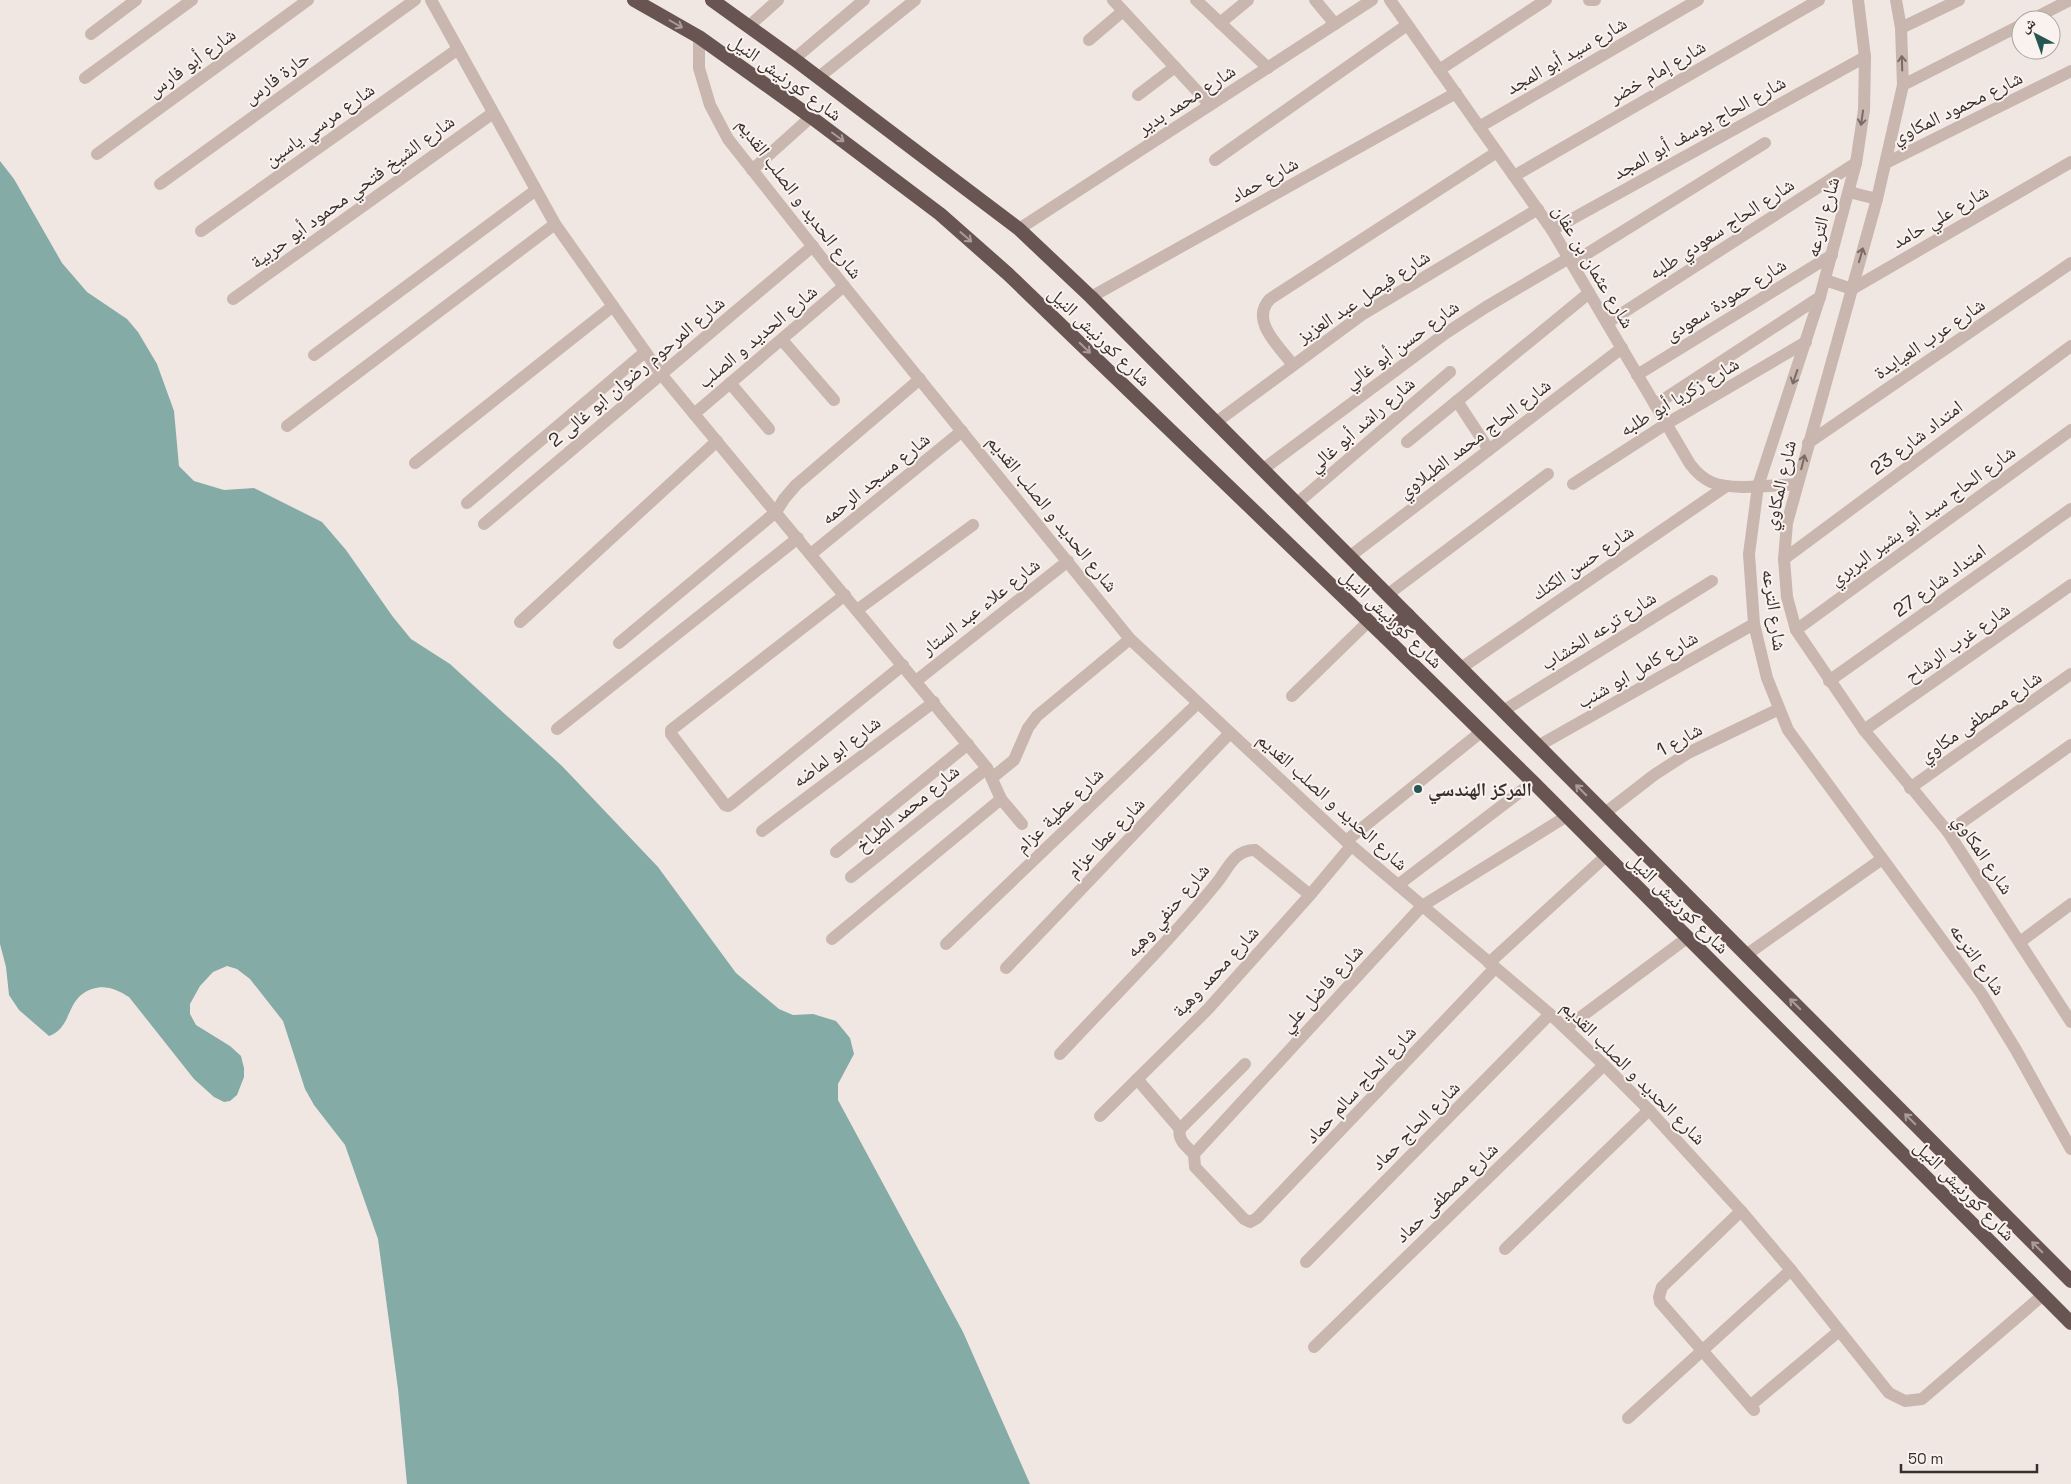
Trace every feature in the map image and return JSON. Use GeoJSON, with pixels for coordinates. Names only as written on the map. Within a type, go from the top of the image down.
{"type":"FeatureCollection","features":[{"type":"Feature","properties":{"kind":"highway","name":"شارع كورنيش النيل"},"geometry":{"type":"LineString","coordinates":[[634,0],[699,37],[811,117],[940,214],[1008,274],[1369,621],[1533,782],[2071,1323]]}},
{"type":"Feature","properties":{"kind":"highway","name":"شارع كورنيش النيل"},"geometry":{"type":"LineString","coordinates":[[712,0],[819,77],[1019,229],[1091,297],[2071,1281]]}},
{"type":"Feature","properties":{"kind":"highway"},"geometry":{"type":"LineString","coordinates":[[1385,637],[1408,616]]}},
{"type":"Feature","properties":{"kind":"street"},"geometry":{"type":"LineString","coordinates":[[91,34],[136,0]]}},
{"type":"Feature","properties":{"kind":"street"},"geometry":{"type":"LineString","coordinates":[[85,78],[192,0]]}},
{"type":"Feature","properties":{"kind":"street","name":"شارع أبو فارس"},"geometry":{"type":"LineString","coordinates":[[97,154],[308,0]]}},
{"type":"Feature","properties":{"kind":"street","name":"حارة فارس"},"geometry":{"type":"LineString","coordinates":[[160,184],[415,0]]}},
{"type":"Feature","properties":{"kind":"street"},"geometry":{"type":"LineString","coordinates":[[431,0],[555,224],[645,352],[661,374],[968,744],[990,773],[1001,799],[1022,824]]}},
{"type":"Feature","properties":{"kind":"street"},"geometry":{"type":"LineString","coordinates":[[749,26],[778,0]]}},
{"type":"Feature","properties":{"kind":"street"},"geometry":{"type":"LineString","coordinates":[[794,59],[864,0]]}},
{"type":"Feature","properties":{"kind":"street"},"geometry":{"type":"LineString","coordinates":[[819,77],[915,0]]}},
{"type":"Feature","properties":{"kind":"street"},"geometry":{"type":"LineString","coordinates":[[1113,0],[1210,105]]}},
{"type":"Feature","properties":{"kind":"street"},"geometry":{"type":"LineString","coordinates":[[1196,0],[1268,68]]}},
{"type":"Feature","properties":{"kind":"street"},"geometry":{"type":"LineString","coordinates":[[1220,23],[1248,0]]}},
{"type":"Feature","properties":{"kind":"street"},"geometry":{"type":"LineString","coordinates":[[1315,0],[1336,24]]}},
{"type":"Feature","properties":{"kind":"street","name":"شارع محمد بدير"},"geometry":{"type":"LineString","coordinates":[[1019,229],[1372,0]]}},
{"type":"Feature","properties":{"kind":"street","name":"شارع عثمان بن عفان"},"geometry":{"type":"LineString","coordinates":[[1390,0],[1552,230],[1690,464],[1700,476],[1712,483],[1725,487],[1797,484]]}},
{"type":"Feature","properties":{"kind":"street"},"geometry":{"type":"LineString","coordinates":[[1439,70],[1546,0]]}},
{"type":"Feature","properties":{"kind":"street"},"geometry":{"type":"LineString","coordinates":[[1589,0],[1595,0]]}},
{"type":"Feature","properties":{"kind":"street","name":"شارع سيد أبو المجد"},"geometry":{"type":"LineString","coordinates":[[1479,126],[1698,0]]}},
{"type":"Feature","properties":{"kind":"street","name":"شارع إمام خضر"},"geometry":{"type":"LineString","coordinates":[[1514,176],[1819,0]]}},
{"type":"Feature","properties":{"kind":"street","name":"شارع الترعه"},"geometry":{"type":"LineString","coordinates":[[1858,0],[1865,56],[1864,110],[1856,163],[1820,297],[1758,486],[1749,554],[1754,624],[1767,678],[1788,730],[1981,993],[2016,1050],[2071,1149]]}},
{"type":"Feature","properties":{"kind":"street","name":"شارع المكاوي"},"geometry":{"type":"LineString","coordinates":[[1896,0],[1900,28],[1903,85],[1877,199],[1787,523],[1784,559],[1787,597],[1796,630],[1829,681],[1864,730],[1948,832],[2071,1022]]}},
{"type":"Feature","properties":{"kind":"street"},"geometry":{"type":"LineString","coordinates":[[1900,28],[1959,0]]}},
{"type":"Feature","properties":{"kind":"street"},"geometry":{"type":"LineString","coordinates":[[2050,10],[2070,0]]}},
{"type":"Feature","properties":{"kind":"street"},"geometry":{"type":"LineString","coordinates":[[1089,40],[1123,11]]}},
{"type":"Feature","properties":{"kind":"street"},"geometry":{"type":"LineString","coordinates":[[1215,160],[1408,25]]}},
{"type":"Feature","properties":{"kind":"street"},"geometry":{"type":"LineString","coordinates":[[1903,85],[2011,30]]}},
{"type":"Feature","properties":{"kind":"street","name":"شارع الحديد و الصلب القديم"},"geometry":{"type":"LineString","coordinates":[[699,37],[699,68],[710,105],[728,139],[844,286],[1130,639],[1348,843],[1550,1014],[1604,1065],[1649,1110],[1741,1211],[1791,1270],[1889,1394],[1905,1401],[1922,1399],[2043,1296]]}},
{"type":"Feature","properties":{"kind":"street","name":"شارع مرسي ياسين"},"geometry":{"type":"LineString","coordinates":[[201,231],[458,49]]}},
{"type":"Feature","properties":{"kind":"street","name":"شارع الحاج يوسف أبو المجد"},"geometry":{"type":"LineString","coordinates":[[1552,230],[1865,56]]}},
{"type":"Feature","properties":{"kind":"street"},"geometry":{"type":"LineString","coordinates":[[1138,95],[1175,67]]}},
{"type":"Feature","properties":{"kind":"street","name":"شارع محمود المكاوي"},"geometry":{"type":"LineString","coordinates":[[1886,163],[2071,71]]}},
{"type":"Feature","properties":{"kind":"street","name":"شارع حماد"},"geometry":{"type":"LineString","coordinates":[[1091,297],[1456,93]]}},
{"type":"Feature","properties":{"kind":"street","name":"شارع الشيخ فتحي محمود أبو حربية"},"geometry":{"type":"LineString","coordinates":[[233,299],[494,113]]}},
{"type":"Feature","properties":{"kind":"street"},"geometry":{"type":"LineString","coordinates":[[752,170],[811,117]]}},
{"type":"Feature","properties":{"kind":"street","name":"شارع حسن أبو غالي"},"geometry":{"type":"LineString","coordinates":[[1262,470],[1446,333],[1519,287],[1570,261],[1765,143]]}},
{"type":"Feature","properties":{"kind":"street"},"geometry":{"type":"LineString","coordinates":[[1293,365],[1262,321],[1263,309],[1266,303],[1497,152]]}},
{"type":"Feature","properties":{"kind":"street","name":"شارع علي حامد"},"geometry":{"type":"LineString","coordinates":[[1852,289],[2071,162]]}},
{"type":"Feature","properties":{"kind":"street","name":"شارع الحاج سعودي طلبه"},"geometry":{"type":"LineString","coordinates":[[1607,324],[1856,163]]}},
{"type":"Feature","properties":{"kind":"street"},"geometry":{"type":"LineString","coordinates":[[314,356],[536,190]]}},
{"type":"Feature","properties":{"kind":"street"},"geometry":{"type":"LineString","coordinates":[[1849,192],[1877,199]]}},
{"type":"Feature","properties":{"kind":"street","name":"شارع فيصل عبد العزيز"},"geometry":{"type":"LineString","coordinates":[[1215,422],[1363,314],[1538,209]]}},
{"type":"Feature","properties":{"kind":"street"},"geometry":{"type":"LineString","coordinates":[[287,426],[555,224]]}},
{"type":"Feature","properties":{"kind":"street","name":"شارع المرحوم رضوان ابو غالى 2"},"geometry":{"type":"LineString","coordinates":[[484,524],[813,246]]}},
{"type":"Feature","properties":{"kind":"street","name":"شارع حمودة سعودى"},"geometry":{"type":"LineString","coordinates":[[1637,375],[1832,255]]}},
{"type":"Feature","properties":{"kind":"street","name":"شارع عرب العيايدة"},"geometry":{"type":"LineString","coordinates":[[1808,443],[2071,263]]}},
{"type":"Feature","properties":{"kind":"street"},"geometry":{"type":"LineString","coordinates":[[1825,280],[1852,289]]}},
{"type":"Feature","properties":{"kind":"street","name":"شارع الحديد و الصلب"},"geometry":{"type":"LineString","coordinates":[[694,414],[844,286]]}},
{"type":"Feature","properties":{"kind":"street"},"geometry":{"type":"LineString","coordinates":[[1408,442],[1589,293]]}},
{"type":"Feature","properties":{"kind":"street"},"geometry":{"type":"LineString","coordinates":[[1655,405],[1820,297]]}},
{"type":"Feature","properties":{"kind":"street"},"geometry":{"type":"LineString","coordinates":[[415,463],[613,306]]}},
{"type":"Feature","properties":{"kind":"street"},"geometry":{"type":"LineString","coordinates":[[782,340],[834,400]]}},
{"type":"Feature","properties":{"kind":"street","name":"شارع زكريا أبو طلبه"},"geometry":{"type":"LineString","coordinates":[[1573,484],[1666,424],[1806,342]]}},
{"type":"Feature","properties":{"kind":"street","name":"امتداد شارع 23"},"geometry":{"type":"LineString","coordinates":[[1784,559],[2071,346]]}},
{"type":"Feature","properties":{"kind":"street","name":"شارع الحاج محمد الطبلاوي"},"geometry":{"type":"LineString","coordinates":[[1349,556],[1622,348]]}},
{"type":"Feature","properties":{"kind":"street"},"geometry":{"type":"LineString","coordinates":[[467,502],[645,352]]}},
{"type":"Feature","properties":{"kind":"street","name":"شارع راشد أبو غالي"},"geometry":{"type":"LineString","coordinates":[[1296,504],[1450,372]]}},
{"type":"Feature","properties":{"kind":"street"},"geometry":{"type":"LineString","coordinates":[[619,643],[776,512],[796,485],[920,379]]}},
{"type":"Feature","properties":{"kind":"street"},"geometry":{"type":"LineString","coordinates":[[730,383],[769,429]]}},
{"type":"Feature","properties":{"kind":"street"},"geometry":{"type":"LineString","coordinates":[[1456,401],[1489,450]]}},
{"type":"Feature","properties":{"kind":"street","name":"شارع الحاج سيد أبو بشير البربري"},"geometry":{"type":"LineString","coordinates":[[1796,630],[2071,430]]}},
{"type":"Feature","properties":{"kind":"street","name":"شارع مسجد الرحمه"},"geometry":{"type":"LineString","coordinates":[[811,554],[962,431]]}},
{"type":"Feature","properties":{"kind":"street"},"geometry":{"type":"LineString","coordinates":[[520,622],[717,441]]}},
{"type":"Feature","properties":{"kind":"street"},"geometry":{"type":"LineString","coordinates":[[1388,595],[1548,474]]}},
{"type":"Feature","properties":{"kind":"street","name":"شارع حسن الكنك"},"geometry":{"type":"LineString","coordinates":[[1460,668],[1725,487]]}},
{"type":"Feature","properties":{"kind":"street","name":"امتداد شارع 27"},"geometry":{"type":"LineString","coordinates":[[1829,681],[2071,509]]}},
{"type":"Feature","properties":{"kind":"street"},"geometry":{"type":"LineString","coordinates":[[858,610],[973,525]]}},
{"type":"Feature","properties":{"kind":"street"},"geometry":{"type":"LineString","coordinates":[[557,729],[798,538]]}},
{"type":"Feature","properties":{"kind":"street","name":"شارع علاء عبد الستار"},"geometry":{"type":"LineString","coordinates":[[916,681],[1068,562]]}},
{"type":"Feature","properties":{"kind":"street","name":"شارع ترعه الخشاب"},"geometry":{"type":"LineString","coordinates":[[1503,711],[1712,581]]}},
{"type":"Feature","properties":{"kind":"street","name":"شارع غرب الرشاح"},"geometry":{"type":"LineString","coordinates":[[1864,730],[2071,585]]}},
{"type":"Feature","properties":{"kind":"street"},"geometry":{"type":"LineString","coordinates":[[845,595],[671,730],[671,734],[725,805],[731,804],[903,665]]}},
{"type":"Feature","properties":{"kind":"street"},"geometry":{"type":"LineString","coordinates":[[1292,696],[1369,621]]}},
{"type":"Feature","properties":{"kind":"street","name":"شارع كامل ابو شنب"},"geometry":{"type":"LineString","coordinates":[[1538,746],[1754,624]]}},
{"type":"Feature","properties":{"kind":"street","name":"شارع محمد الطباخ"},"geometry":{"type":"LineString","coordinates":[[851,877],[990,773],[1014,760],[1028,728],[1037,716],[1130,639]]}},
{"type":"Feature","properties":{"kind":"street","name":"شارع مصطفى مكاوي"},"geometry":{"type":"LineString","coordinates":[[1910,788],[2071,674]]}},
{"type":"Feature","properties":{"kind":"street","name":"شارع ابو لماضه"},"geometry":{"type":"LineString","coordinates":[[762,831],[934,702]]}},
{"type":"Feature","properties":{"kind":"street","name":"شارع عطية عزام"},"geometry":{"type":"LineString","coordinates":[[946,944],[1198,703]]}},
{"type":"Feature","properties":{"kind":"street","name":"شارع 1"},"geometry":{"type":"LineString","coordinates":[[1605,813],[1654,775],[1688,753],[1779,709]]}},
{"type":"Feature","properties":{"kind":"street","name":"شارع محمد وهبة"},"geometry":{"type":"LineString","coordinates":[[1100,1116],[1208,1009],[1310,895],[1348,843],[1481,732]]}},
{"type":"Feature","properties":{"kind":"street","name":"شارع عطا عزام"},"geometry":{"type":"LineString","coordinates":[[1006,968],[1230,733]]}},
{"type":"Feature","properties":{"kind":"street"},"geometry":{"type":"LineString","coordinates":[[836,852],[968,744]]}},
{"type":"Feature","properties":{"kind":"street"},"geometry":{"type":"LineString","coordinates":[[1948,832],[2071,745]]}},
{"type":"Feature","properties":{"kind":"street"},"geometry":{"type":"LineString","coordinates":[[1398,885],[1533,782]]}},
{"type":"Feature","properties":{"kind":"street"},"geometry":{"type":"LineString","coordinates":[[832,939],[1001,799]]}},
{"type":"Feature","properties":{"kind":"street","name":"شارع فاضل علي"},"geometry":{"type":"LineString","coordinates":[[1194,1154],[1422,906],[1567,816]]}},
{"type":"Feature","properties":{"kind":"street","name":"شارع حنفي وهبه"},"geometry":{"type":"LineString","coordinates":[[1060,1054],[1194,912],[1219,881],[1235,856],[1241,852],[1255,850],[1310,895]]}},
{"type":"Feature","properties":{"kind":"street","name":"شارع الحاج سالم حماد"},"geometry":{"type":"LineString","coordinates":[[1194,1154],[1195,1168],[1244,1219],[1250,1222],[1263,1214],[1492,965],[1606,856]]}},
{"type":"Feature","properties":{"kind":"street"},"geometry":{"type":"LineString","coordinates":[[1746,955],[1882,859]]}},
{"type":"Feature","properties":{"kind":"street"},"geometry":{"type":"LineString","coordinates":[[2020,942],[2071,904]]}},
{"type":"Feature","properties":{"kind":"street"},"geometry":{"type":"LineString","coordinates":[[1566,1028],[1687,938]]}},
{"type":"Feature","properties":{"kind":"street","name":"شارع الحاج حماد"},"geometry":{"type":"LineString","coordinates":[[1306,1262],[1550,1014]]}},
{"type":"Feature","properties":{"kind":"street"},"geometry":{"type":"LineString","coordinates":[[1194,1154],[1180,1139],[1178,1134],[1180,1129],[1245,1064]]}},
{"type":"Feature","properties":{"kind":"street","name":"شارع مصطفى حماد"},"geometry":{"type":"LineString","coordinates":[[1314,1347],[1604,1065]]}},
{"type":"Feature","properties":{"kind":"street"},"geometry":{"type":"LineString","coordinates":[[1137,1079],[1180,1129]]}},
{"type":"Feature","properties":{"kind":"street"},"geometry":{"type":"LineString","coordinates":[[1505,1249],[1649,1110]]}},
{"type":"Feature","properties":{"kind":"street"},"geometry":{"type":"LineString","coordinates":[[1741,1211],[1662,1287],[1659,1292],[1660,1302],[1752,1408],[1840,1331]]}},
{"type":"Feature","properties":{"kind":"street"},"geometry":{"type":"LineString","coordinates":[[1628,1418],[1791,1270]]}},
{"type":"Feature","properties":{"kind":"water"},"geometry":{"type":"Polygon","coordinates":[[[0,161],[14,179],[62,263],[87,292],[127,319],[138,332],[157,364],[174,411],[179,466],[194,481],[224,490],[254,488],[322,522],[346,550],[393,617],[411,639],[450,664],[562,766],[658,867],[736,973],[779,1009],[793,1015],[813,1014],[836,1021],[850,1038],[854,1054],[838,1084],[838,1100],[963,1332],[1030,1484],[407,1484],[398,1389],[378,1239],[345,1145],[314,1105],[305,1089],[283,1021],[250,979],[237,969],[227,966],[213,972],[200,986],[190,1004],[190,1014],[196,1025],[230,1046],[241,1056],[244,1077],[237,1095],[230,1101],[224,1102],[214,1097],[194,1079],[129,997],[116,990],[102,987],[83,993],[77,999],[62,1027],[49,1036],[19,1010],[9,995],[6,967],[0,944],[0,161]]]}},
{"type":"Feature","properties":{"kind":"place","name":"المركز الهندسي"},"geometry":{"type":"Point","coordinates":[1418,789]}}]}
